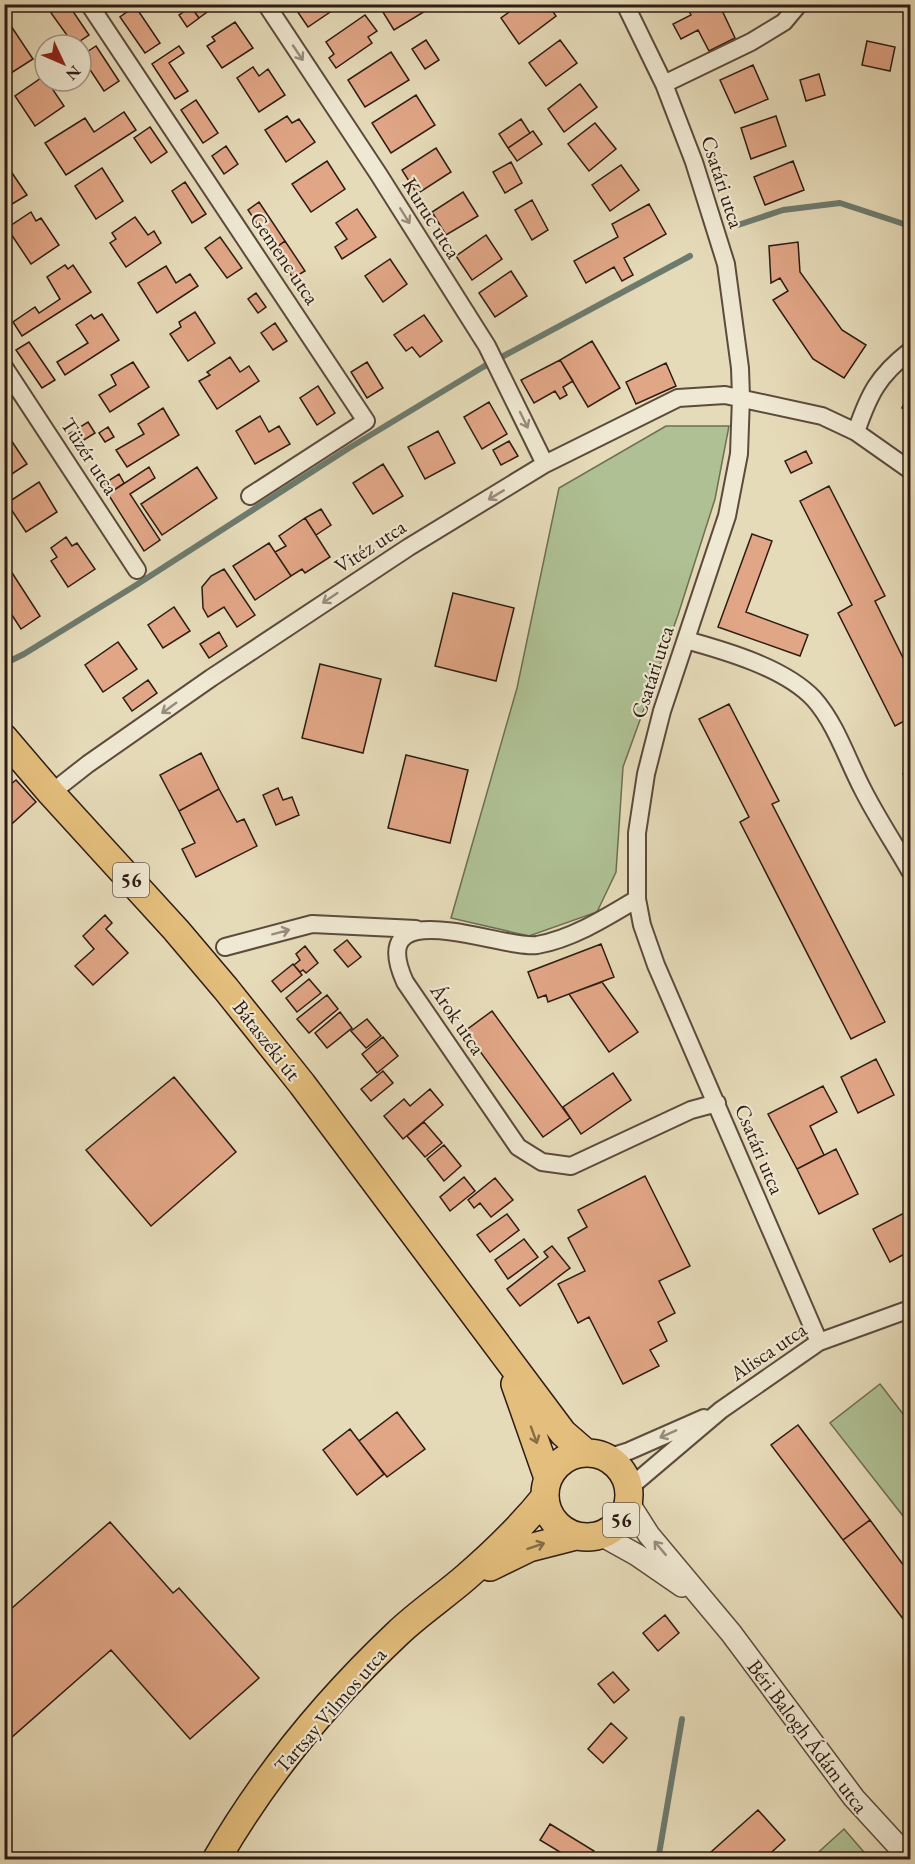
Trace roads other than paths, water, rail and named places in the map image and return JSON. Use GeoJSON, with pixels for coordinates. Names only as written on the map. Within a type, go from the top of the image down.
{"type":"FeatureCollection","features":[{"type":"Feature","properties":{"kind":"main road","name":"Bátaszéki út"},"geometry":{"type":"LineString","coordinates":[[4,738],[226,989],[373,1178],[507,1360]]}},
{"type":"Feature","properties":{"kind":"main road","name":"56"},"geometry":{"type":"LineString","coordinates":[[464,1579],[529,1548],[611,1530],[619,1522],[629,1495],[621,1470],[563,1433],[507,1360]]}},
{"type":"Feature","properties":{"kind":"main road","name":"56"},"geometry":{"type":"LineString","coordinates":[[507,1360],[546,1488],[549,1514],[560,1528],[588,1535]]}},
{"type":"Feature","properties":{"kind":"main road","name":"56"},"geometry":{"type":"LineString","coordinates":[[464,1579],[516,1532],[546,1488],[559,1463],[576,1454],[597,1455]]}},
{"type":"Feature","properties":{"kind":"main road","name":"Tartsay Vilmos utca"},"geometry":{"type":"LineString","coordinates":[[216,1860],[255,1799],[307,1731],[345,1687],[398,1633],[464,1579]]}},
{"type":"Feature","properties":{"kind":"street","name":"Gemenc utca"},"geometry":{"type":"LineString","coordinates":[[89,4],[366,421],[250,496]]}},
{"type":"Feature","properties":{"kind":"street","name":"Kuruc utca"},"geometry":{"type":"LineString","coordinates":[[266,4],[379,175],[487,346],[545,464]]}},
{"type":"Feature","properties":{"kind":"street","name":"Csatári utca"},"geometry":{"type":"LineString","coordinates":[[625,4],[664,84],[694,162],[726,264],[740,368],[741,398],[739,454],[727,516],[662,711],[646,774],[637,833],[637,899],[642,925],[656,965],[819,1342]]}},
{"type":"Feature","properties":{"kind":"street"},"geometry":{"type":"LineString","coordinates":[[664,84],[751,42],[784,22],[799,4]]}},
{"type":"Feature","properties":{"kind":"street"},"geometry":{"type":"LineString","coordinates":[[856,432],[870,395],[890,367],[910,351]]}},
{"type":"Feature","properties":{"kind":"street","name":"Tüzér utca"},"geometry":{"type":"LineString","coordinates":[[4,367],[137,570]]}},
{"type":"Feature","properties":{"kind":"street","name":"Vitéz utca"},"geometry":{"type":"LineString","coordinates":[[51,793],[88,764],[366,574],[545,464],[678,398],[712,395],[741,398],[822,416],[856,432],[910,470]]}},
{"type":"Feature","properties":{"kind":"street"},"geometry":{"type":"LineString","coordinates":[[686,640],[746,658],[795,684],[813,699],[830,722],[862,789],[910,871]]}},
{"type":"Feature","properties":{"kind":"street"},"geometry":{"type":"LineString","coordinates":[[225,947],[312,924],[448,931],[535,945],[565,936],[615,913],[637,899]]}},
{"type":"Feature","properties":{"kind":"street","name":"Árok utca"},"geometry":{"type":"LineString","coordinates":[[416,929],[401,940],[396,953],[396,963],[405,982],[518,1147],[542,1162],[571,1166],[690,1110],[717,1103]]}},
{"type":"Feature","properties":{"kind":"street","name":"Alisca utca"},"geometry":{"type":"LineString","coordinates":[[629,1495],[721,1410],[819,1342],[910,1309]]}},
{"type":"Feature","properties":{"kind":"street","name":"Alisca utca"},"geometry":{"type":"LineString","coordinates":[[597,1455],[629,1451],[721,1410]]}},
{"type":"Feature","properties":{"kind":"street","name":"Béri Balogh Ádám utca"},"geometry":{"type":"LineString","coordinates":[[629,1495],[649,1535],[731,1633],[854,1798],[910,1859]]}},
{"type":"Feature","properties":{"kind":"street","name":"Béri Balogh Ádám utca"},"geometry":{"type":"LineString","coordinates":[[588,1535],[637,1555],[710,1609]]}},
{"type":"Feature","properties":{"kind":"waterway"},"geometry":{"type":"LineString","coordinates":[[738,225],[783,210],[840,203],[910,226]]}},
{"type":"Feature","properties":{"kind":"waterway"},"geometry":{"type":"LineString","coordinates":[[4,664],[133,587],[349,448],[483,367],[690,256]]}},
{"type":"Feature","properties":{"kind":"waterway"},"geometry":{"type":"LineString","coordinates":[[658,1860],[682,1719]]}}]}
